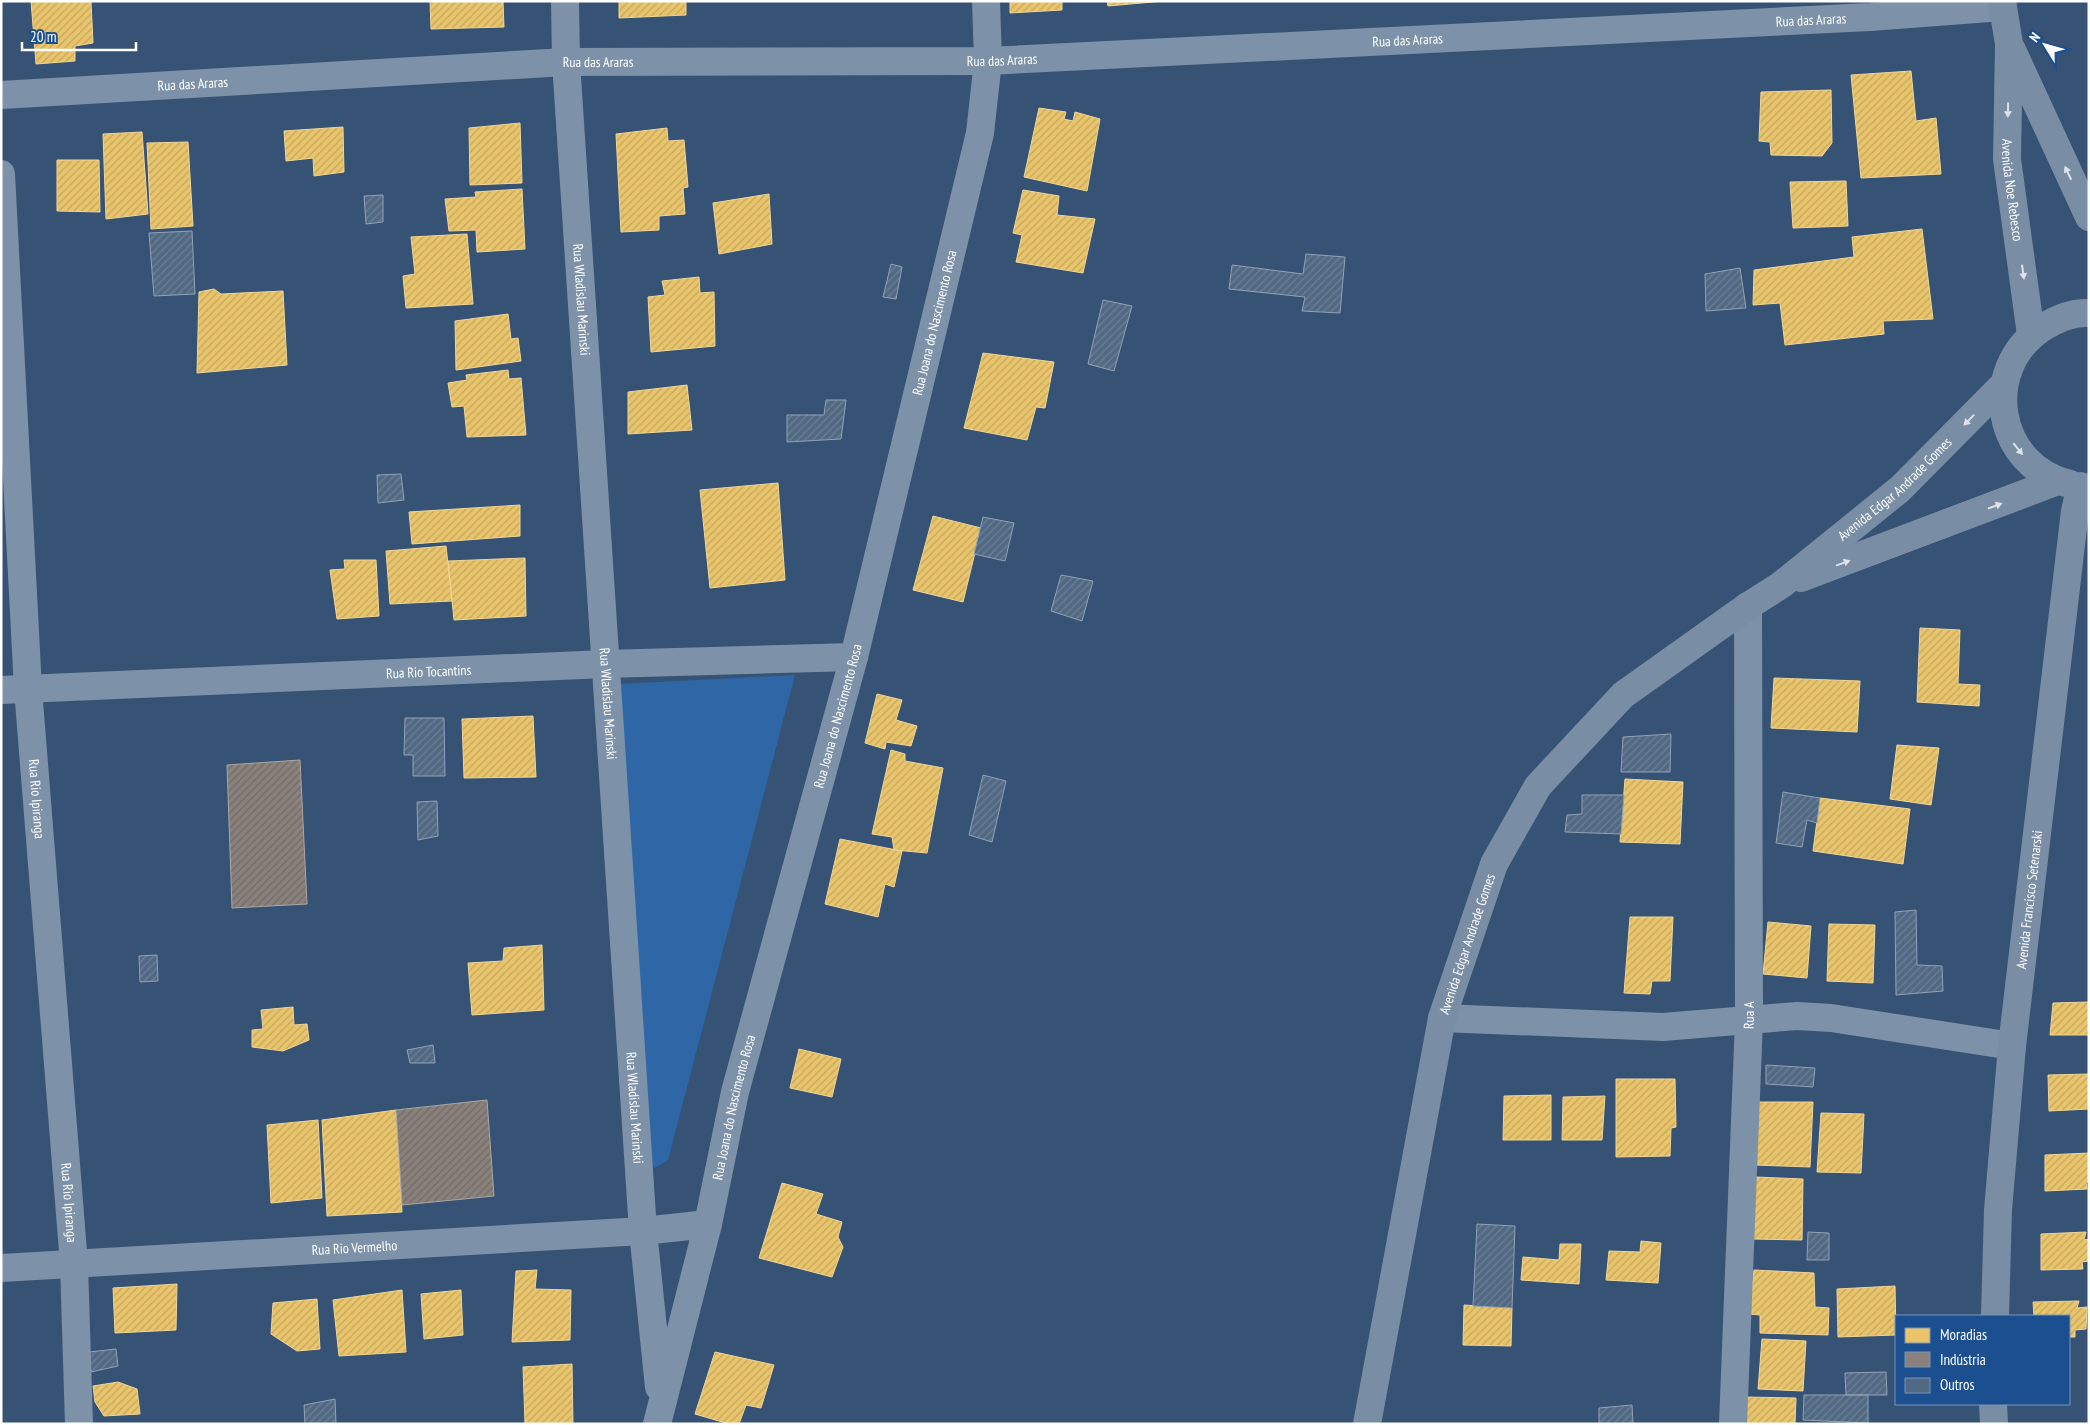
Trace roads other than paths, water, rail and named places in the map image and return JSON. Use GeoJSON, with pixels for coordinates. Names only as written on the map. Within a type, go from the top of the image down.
{"type":"FeatureCollection","features":[{"type":"Feature","properties":{"kind":"main road","name":"Avenida Noe Rebesco"},"geometry":{"type":"LineString","coordinates":[[2002,4],[2009,44],[2007,159],[2031,335]]}},
{"type":"Feature","properties":{"kind":"main road","name":"Avenida Noe Rebesco"},"geometry":{"type":"LineString","coordinates":[[2009,44],[2089,217]]}},
{"type":"Feature","properties":{"kind":"main road"},"geometry":{"type":"LineString","coordinates":[[2076,485],[2032,466],[2013,443],[2004,415],[2003,385],[2013,358],[2031,335],[2054,320],[2080,313],[2089,313]]}},
{"type":"Feature","properties":{"kind":"main road","name":"Avenida Edgar Andrade Gomes"},"geometry":{"type":"LineString","coordinates":[[1367,1424],[1442,1018],[1494,864],[1538,786],[1623,695],[1748,606],[1781,585],[1900,489],[2003,385]]}},
{"type":"Feature","properties":{"kind":"main road","name":"Avenida Edgar Andrade Gomes"},"geometry":{"type":"LineString","coordinates":[[1781,585],[1926,533],[2076,485]]}},
{"type":"Feature","properties":{"kind":"main road","name":"Avenida Francisco Setenarski"},"geometry":{"type":"LineString","coordinates":[[1995,1315],[1998,1210],[2012,1046],[2075,511],[2076,485]]}},
{"type":"Feature","properties":{"kind":"main road"},"geometry":{"type":"LineString","coordinates":[[1993,1405],[1994,1424]]}},
{"type":"Feature","properties":{"kind":"street","name":"Rua Wladislau Marinski"},"geometry":{"type":"LineString","coordinates":[[565,1],[566,62],[605,664],[643,1231],[659,1415]]}},
{"type":"Feature","properties":{"kind":"street","name":"Rua Joana do Nascimento Rosa"},"geometry":{"type":"LineString","coordinates":[[659,1415],[708,1224],[735,1092],[854,656],[980,133],[988,61],[986,1]]}},
{"type":"Feature","properties":{"kind":"street","name":"Rua das Araras"},"geometry":{"type":"LineString","coordinates":[[1,95],[566,62],[988,61],[1870,17],[2002,4]]}},
{"type":"Feature","properties":{"kind":"street","name":"Rua Rio Ipiranga"},"geometry":{"type":"LineString","coordinates":[[1,174],[28,689],[74,1264],[79,1424]]}},
{"type":"Feature","properties":{"kind":"street","name":"Rua A"},"geometry":{"type":"LineString","coordinates":[[1733,1424],[1748,1020],[1748,606]]}},
{"type":"Feature","properties":{"kind":"street","name":"Rua Rio Tocantins"},"geometry":{"type":"LineString","coordinates":[[1,690],[605,664],[854,656]]}},
{"type":"Feature","properties":{"kind":"street"},"geometry":{"type":"LineString","coordinates":[[1442,1018],[1662,1026],[1797,1016],[1831,1018],[2012,1046]]}},
{"type":"Feature","properties":{"kind":"street","name":"Rua Rio Vermelho"},"geometry":{"type":"LineString","coordinates":[[1,1268],[643,1231],[708,1224]]}}]}
